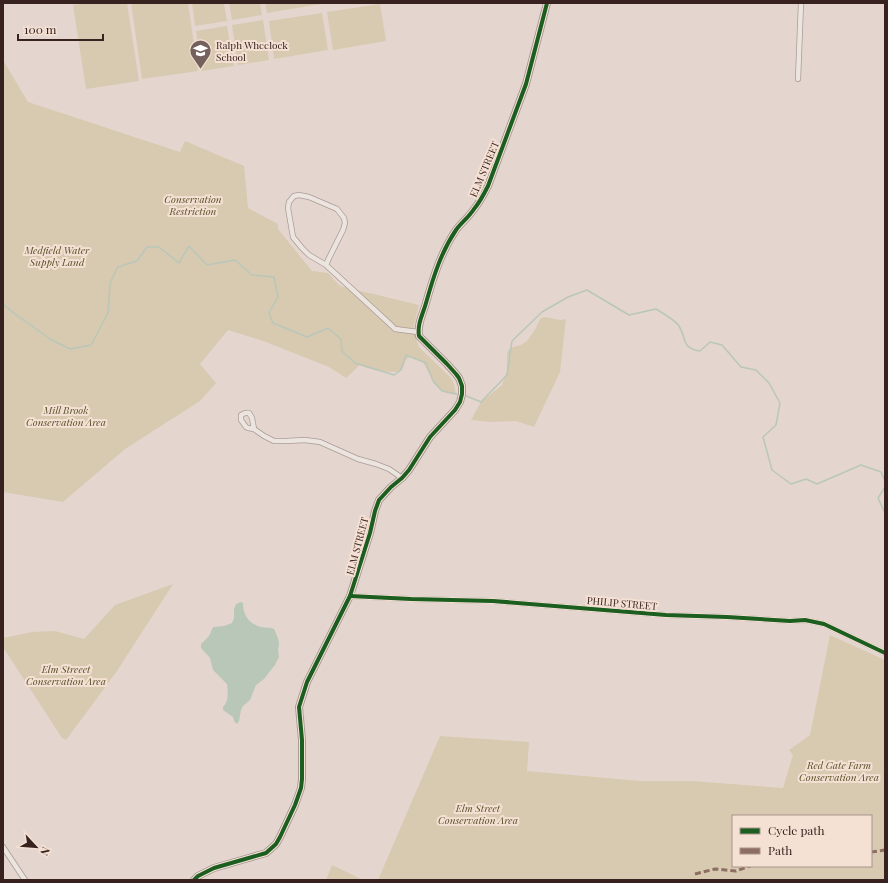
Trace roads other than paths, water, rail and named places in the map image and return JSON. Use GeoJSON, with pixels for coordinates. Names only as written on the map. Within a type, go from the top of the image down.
{"type":"FeatureCollection","features":[{"type":"Feature","properties":{"kind":"street","name":"ELM STREET"},"geometry":{"type":"LineString","coordinates":[[194,880],[198,876],[214,868],[266,853],[278,840],[295,805],[301,788],[302,740],[299,707],[302,695],[350,596],[370,533],[374,511],[379,500],[409,470],[430,437],[460,402],[462,386],[456,374],[419,336],[418,324],[446,246],[457,228],[482,199],[488,186],[526,84],[547,3]]}},
{"type":"Feature","properties":{"kind":"street"},"geometry":{"type":"LineString","coordinates":[[798,79],[801,3]]}},
{"type":"Feature","properties":{"kind":"street"},"geometry":{"type":"LineString","coordinates":[[326,265],[343,230],[345,223],[344,218],[337,209],[309,197],[299,195],[294,196],[289,202],[288,208],[294,237],[302,248],[309,255],[326,265],[391,326],[418,332]]}},
{"type":"Feature","properties":{"kind":"street"},"geometry":{"type":"LineString","coordinates":[[254,429],[274,441],[313,440],[320,442],[358,459],[389,469],[402,478]]}},
{"type":"Feature","properties":{"kind":"street","name":"PHILIP STREET"},"geometry":{"type":"LineString","coordinates":[[350,596],[493,601],[666,615],[727,617],[790,622],[805,620],[824,624],[885,653]]}},
{"type":"Feature","properties":{"kind":"street"},"geometry":{"type":"LineString","coordinates":[[3,846],[25,880]]}},
{"type":"Feature","properties":{"kind":"waterway"},"geometry":{"type":"LineString","coordinates":[[3,304],[50,339],[70,349],[91,345],[108,313],[110,283],[118,267],[137,261],[147,247],[159,247],[179,263],[189,246],[207,265],[235,260],[252,275],[274,277],[278,297],[269,313],[273,323],[307,337],[328,328],[341,339],[342,351],[355,363],[394,375],[401,370],[406,355],[426,363],[433,381],[442,391],[457,394]]}},
{"type":"Feature","properties":{"kind":"waterway"},"geometry":{"type":"LineString","coordinates":[[464,395],[481,402],[507,375],[512,341],[542,312],[568,297],[587,290],[629,315],[656,309],[679,326],[685,342],[690,348],[700,351],[710,342],[722,345],[741,367],[756,370],[769,383],[780,403],[776,425],[763,437],[772,470],[791,484],[806,479],[817,484],[861,465],[881,472],[885,481]]}},
{"type":"Feature","properties":{"kind":"waterway"},"geometry":{"type":"LineString","coordinates":[[885,487],[878,498],[885,513]]}},
{"type":"Feature","properties":{"kind":"place","name":"Ralph Wheelock School"},"geometry":{"type":"Point","coordinates":[201,70]}},
{"type":"Feature","properties":{"kind":"park label","name":"Conservation Restriction"},"geometry":{"type":"Point","coordinates":[193,204]}},
{"type":"Feature","properties":{"kind":"park label","name":"Medfield Water Supply Land"},"geometry":{"type":"Point","coordinates":[57,256]}},
{"type":"Feature","properties":{"kind":"park label","name":"Mill Brook Conservation Area"},"geometry":{"type":"Point","coordinates":[66,416]}},
{"type":"Feature","properties":{"kind":"park label","name":"Elm Streeet Conservation Area"},"geometry":{"type":"Point","coordinates":[66,674]}},
{"type":"Feature","properties":{"kind":"park label","name":"Red Gate Farm Conservation Area"},"geometry":{"type":"Point","coordinates":[839,770]}},
{"type":"Feature","properties":{"kind":"park label","name":"Elm Street Conservation Area"},"geometry":{"type":"Point","coordinates":[478,814]}}]}
